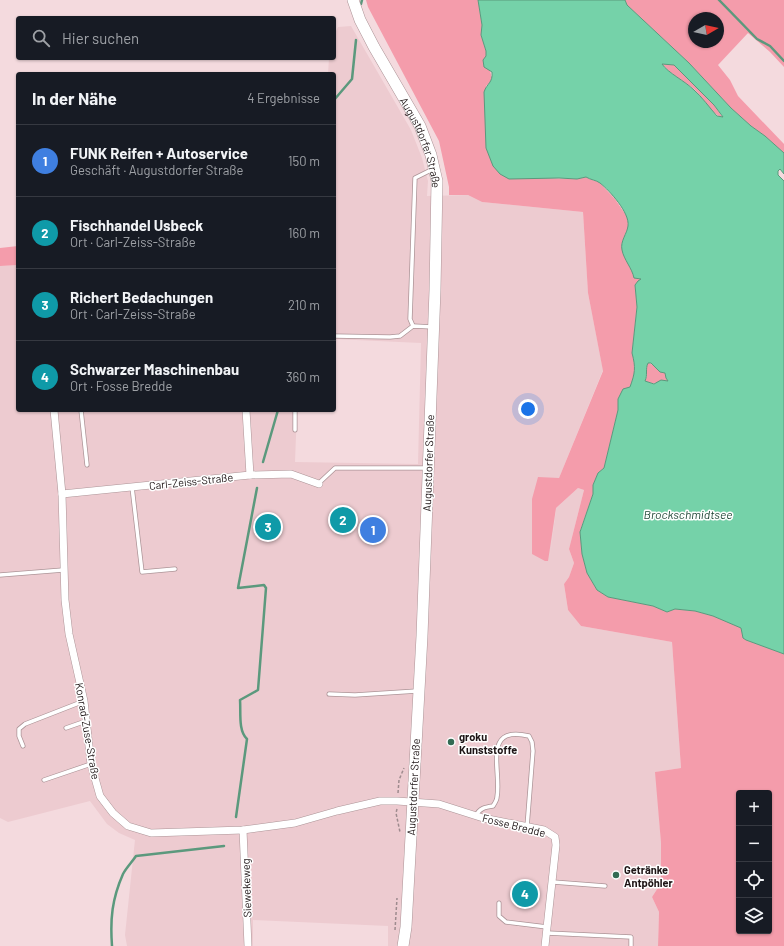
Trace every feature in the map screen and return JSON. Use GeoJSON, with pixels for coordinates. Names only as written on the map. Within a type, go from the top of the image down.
{"type":"FeatureCollection","features":[{"type":"Feature","properties":{"kind":"main road","name":"Augustdorfer Straße"},"geometry":{"type":"LineString","coordinates":[[353,0],[360,20],[420,126],[431,155],[436,189],[434,327],[428,468],[406,927],[403,946]]}},
{"type":"Feature","properties":{"kind":"street","name":"Konrad-Zuse-Straße"},"geometry":{"type":"LineString","coordinates":[[54,412],[62,494],[64,570],[70,634],[84,701],[92,764],[100,796],[113,813],[128,826],[151,833],[243,830],[295,823],[380,801],[412,802]]}},
{"type":"Feature","properties":{"kind":"street"},"geometry":{"type":"LineString","coordinates":[[246,412],[250,475]]}},
{"type":"Feature","properties":{"kind":"street","name":"Carl-Zeiss-Straße"},"geometry":{"type":"LineString","coordinates":[[62,494],[250,475],[292,474],[318,484]]}},
{"type":"Feature","properties":{"kind":"street","name":"Fosse Bredde"},"geometry":{"type":"LineString","coordinates":[[412,802],[439,804],[476,816],[544,830],[554,837],[556,845],[545,946]]}},
{"type":"Feature","properties":{"kind":"street","name":"Siewekeweg"},"geometry":{"type":"LineString","coordinates":[[243,830],[248,946]]}},
{"type":"Feature","properties":{"kind":"lane"},"geometry":{"type":"LineString","coordinates":[[413,326],[410,319],[415,178],[434,169]]}},
{"type":"Feature","properties":{"kind":"lane"},"geometry":{"type":"LineString","coordinates":[[336,336],[390,337],[400,336],[413,326],[434,327]]}},
{"type":"Feature","properties":{"kind":"lane"},"geometry":{"type":"LineString","coordinates":[[81,412],[87,465]]}},
{"type":"Feature","properties":{"kind":"lane"},"geometry":{"type":"LineString","coordinates":[[294,430],[295,412]]}},
{"type":"Feature","properties":{"kind":"lane"},"geometry":{"type":"LineString","coordinates":[[318,484],[335,468],[428,468]]}},
{"type":"Feature","properties":{"kind":"lane"},"geometry":{"type":"LineString","coordinates":[[132,487],[142,572],[175,569]]}},
{"type":"Feature","properties":{"kind":"lane"},"geometry":{"type":"LineString","coordinates":[[0,575],[64,570]]}},
{"type":"Feature","properties":{"kind":"lane"},"geometry":{"type":"LineString","coordinates":[[329,694],[418,691]]}},
{"type":"Feature","properties":{"kind":"lane"},"geometry":{"type":"LineString","coordinates":[[23,746],[18,729],[24,724],[84,701]]}},
{"type":"Feature","properties":{"kind":"lane"},"geometry":{"type":"LineString","coordinates":[[66,728],[87,720]]}},
{"type":"Feature","properties":{"kind":"lane"},"geometry":{"type":"LineString","coordinates":[[476,816],[478,811],[481,809],[493,806],[497,797],[496,758],[498,744],[502,738],[511,734],[520,734],[529,736],[532,742],[533,751],[527,827]]}},
{"type":"Feature","properties":{"kind":"lane"},"geometry":{"type":"LineString","coordinates":[[44,780],[92,764]]}},
{"type":"Feature","properties":{"kind":"lane"},"geometry":{"type":"LineString","coordinates":[[552,882],[605,886]]}},
{"type":"Feature","properties":{"kind":"lane"},"geometry":{"type":"LineString","coordinates":[[499,903],[499,916],[506,922],[547,930],[631,937],[631,946]]}},
{"type":"Feature","properties":{"kind":"path"},"geometry":{"type":"LineString","coordinates":[[397,801],[396,813],[401,834]]}},
{"type":"Feature","properties":{"kind":"path"},"geometry":{"type":"LineString","coordinates":[[395,931],[397,894]]}},
{"type":"Feature","properties":{"kind":"shaded area"},"geometry":{"type":"Polygon","coordinates":[[[366,0],[478,0],[482,25],[481,35],[492,78],[491,82],[486,86],[486,148],[541,178],[577,179],[586,177],[599,182],[615,199],[628,218],[628,227],[625,235],[628,264],[633,272],[634,278],[640,278],[642,280],[635,285],[637,306],[632,353],[634,375],[632,384],[618,399],[618,410],[604,468],[598,473],[593,485],[593,494],[580,531],[582,554],[587,573],[597,590],[608,597],[653,606],[667,612],[675,609],[695,611],[713,616],[742,628],[743,638],[746,640],[784,654],[784,946],[658,946],[659,912],[652,897],[661,883],[661,843],[655,772],[681,768],[672,642],[581,626],[568,610],[564,584],[569,577],[574,563],[569,549],[584,490],[578,488],[556,508],[548,561],[545,561],[532,554],[532,499],[538,477],[559,478],[603,371],[588,293],[583,212],[482,202],[468,195],[449,195],[449,187],[439,141],[368,7],[366,0]]]}},
{"type":"Feature","properties":{"kind":"shaded area"},"geometry":{"type":"Polygon","coordinates":[[[625,0],[784,0],[784,67],[770,52],[748,33],[718,65],[730,80],[738,96],[784,144],[784,153],[731,108],[689,63],[627,5],[625,0]]]}},
{"type":"Feature","properties":{"kind":"shaded area"},"geometry":{"type":"Polygon","coordinates":[[[351,26],[411,130],[422,158],[428,181],[427,196],[468,195],[482,202],[583,212],[588,293],[603,370],[559,478],[550,557],[556,508],[578,488],[584,490],[569,549],[574,563],[569,577],[564,584],[568,610],[581,626],[672,642],[681,768],[656,772],[661,843],[661,883],[652,897],[659,912],[658,946],[388,946],[388,926],[253,920],[253,946],[127,946],[125,935],[135,840],[119,833],[107,824],[90,801],[8,822],[0,818],[0,266],[16,265],[16,412],[297,412],[295,462],[418,464],[421,343],[336,339],[336,72],[328,72],[329,60],[336,60],[336,31],[338,27],[351,26]]]}},
{"type":"Feature","properties":{"kind":"shaded area"},"geometry":{"type":"Polygon","coordinates":[[[662,63],[674,65],[714,105],[723,118],[714,113],[694,89],[672,74],[662,63]]]}},
{"type":"Feature","properties":{"kind":"shaded area"},"geometry":{"type":"Polygon","coordinates":[[[16,246],[16,265],[0,266],[0,248],[16,246]]]}},
{"type":"Feature","properties":{"kind":"shaded area"},"geometry":{"type":"Polygon","coordinates":[[[648,363],[665,373],[669,381],[653,383],[645,381],[648,363]]]}},
{"type":"Feature","properties":{"kind":"water","name":"Brockschmidtsee"},"geometry":{"type":"Polygon","coordinates":[[[478,0],[625,0],[627,5],[689,63],[731,108],[784,153],[784,174],[780,169],[778,171],[778,175],[784,181],[784,654],[746,640],[743,638],[741,628],[713,616],[695,611],[675,609],[667,612],[653,606],[608,597],[597,590],[587,573],[582,554],[580,532],[593,494],[593,485],[598,473],[604,468],[618,410],[618,399],[623,389],[630,387],[633,378],[634,363],[632,353],[637,307],[635,285],[641,279],[634,278],[622,250],[622,244],[628,226],[626,215],[614,197],[600,183],[586,177],[577,179],[509,179],[500,174],[493,166],[486,148],[484,92],[491,81],[492,72],[484,67],[483,60],[486,56],[486,51],[481,35],[482,25],[478,0]],[[662,64],[668,71],[697,93],[717,116],[723,117],[714,105],[674,65],[662,64]],[[648,363],[645,381],[654,384],[661,380],[668,381],[665,373],[660,372],[651,363],[648,363]]]}},
{"type":"Feature","properties":{"kind":"waterway"},"geometry":{"type":"LineString","coordinates":[[361,4],[362,0]]}},
{"type":"Feature","properties":{"kind":"waterway"},"geometry":{"type":"LineString","coordinates":[[719,0],[757,39],[770,46],[784,61]]}},
{"type":"Feature","properties":{"kind":"waterway"},"geometry":{"type":"LineString","coordinates":[[336,98],[352,79],[356,40]]}},
{"type":"Feature","properties":{"kind":"waterway"},"geometry":{"type":"LineString","coordinates":[[263,462],[277,412]]}},
{"type":"Feature","properties":{"kind":"waterway"},"geometry":{"type":"LineString","coordinates":[[236,817],[247,739],[242,731],[240,721],[240,700],[258,690],[266,588],[264,585],[238,588],[257,488]]}},
{"type":"Feature","properties":{"kind":"waterway"},"geometry":{"type":"LineString","coordinates":[[112,946],[111,927],[116,892],[123,874],[136,856],[224,846]]}},
{"type":"Feature","properties":{"kind":"place","name":"Fischhandel Usbeck"},"geometry":{"type":"Point","coordinates":[343,520]}},
{"type":"Feature","properties":{"kind":"place","name":"Richert Bedachungen"},"geometry":{"type":"Point","coordinates":[268,527]}},
{"type":"Feature","properties":{"kind":"place","name":"FUNK Reifen + Autoservice"},"geometry":{"type":"Point","coordinates":[373,530]}},
{"type":"Feature","properties":{"kind":"place","name":"groku Kunststoffe"},"geometry":{"type":"Point","coordinates":[451,742]}},
{"type":"Feature","properties":{"kind":"place","name":"Getränke Antpöhler"},"geometry":{"type":"Point","coordinates":[616,875]}},
{"type":"Feature","properties":{"kind":"place","name":"Schwarzer Maschinenbau"},"geometry":{"type":"Point","coordinates":[525,894]}}]}
